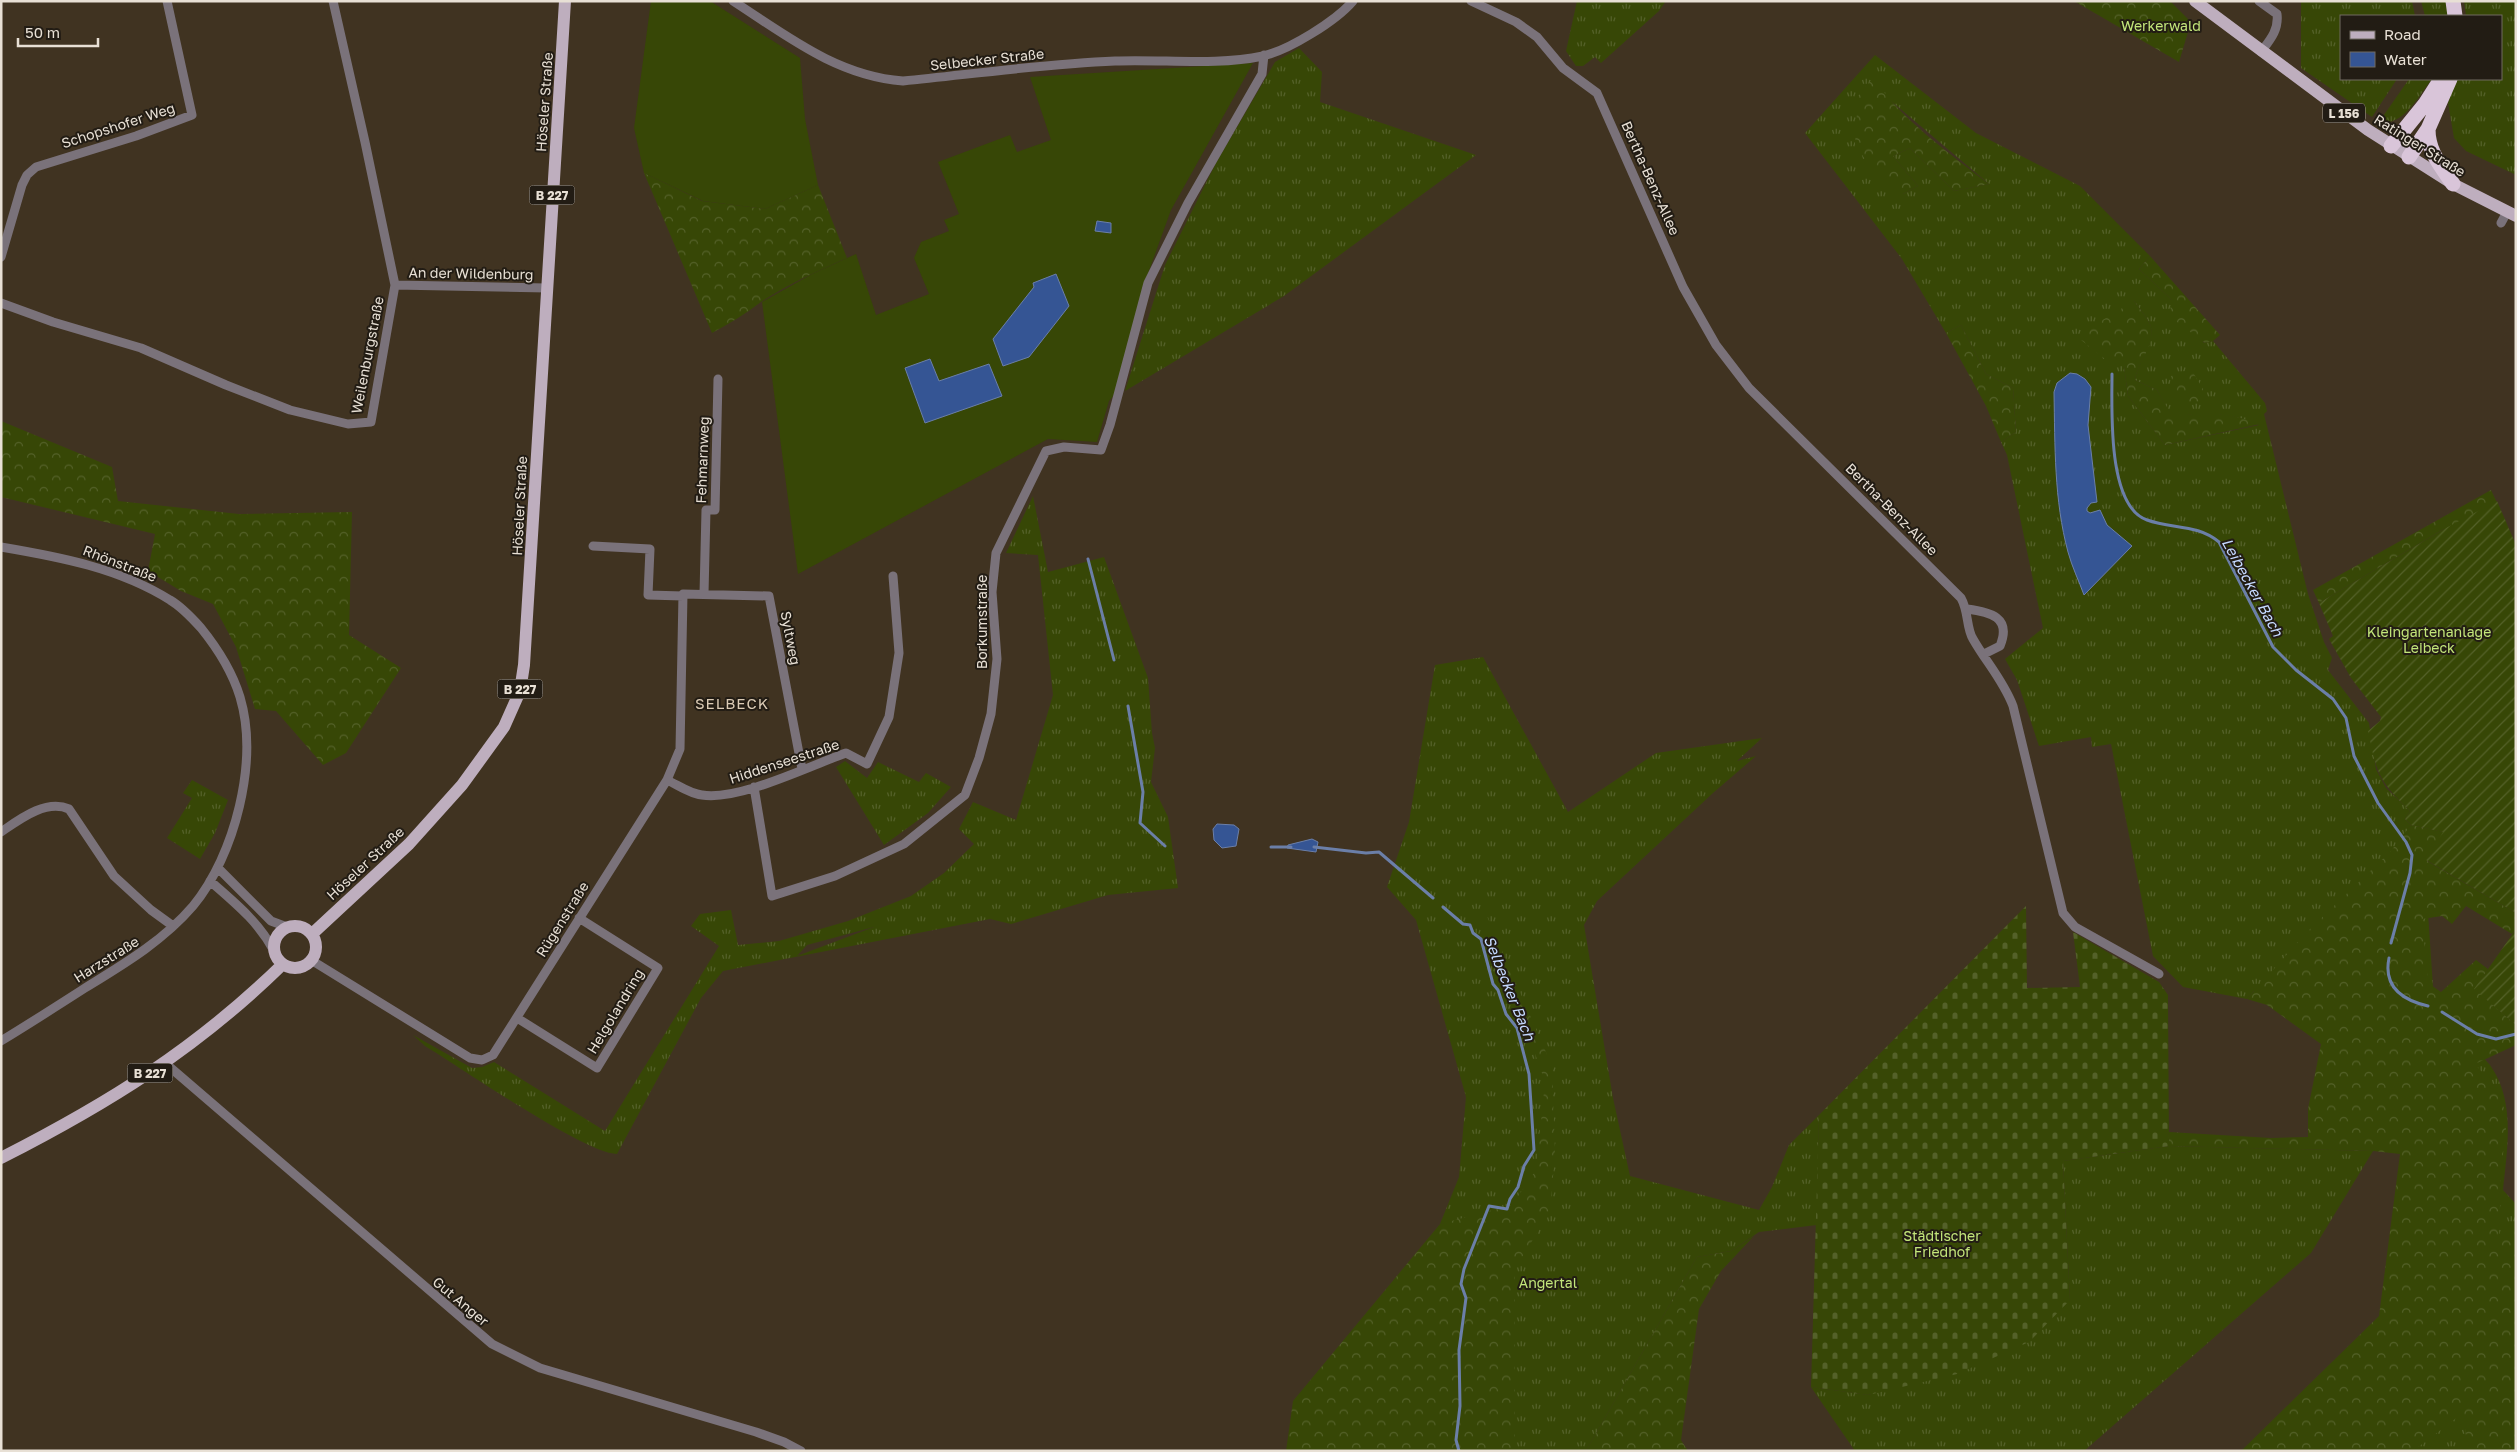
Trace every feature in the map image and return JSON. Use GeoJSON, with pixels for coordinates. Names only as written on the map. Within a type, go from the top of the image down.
{"type":"FeatureCollection","features":[{"type":"Feature","properties":{"kind":"highway"},"geometry":{"type":"LineString","coordinates":[[2453,1],[2455,15]]}},
{"type":"Feature","properties":{"kind":"highway"},"geometry":{"type":"LineString","coordinates":[[2459,1],[2460,15]]}},
{"type":"Feature","properties":{"kind":"highway"},"geometry":{"type":"LineString","coordinates":[[2391,146],[2425,104],[2440,80]]}},
{"type":"Feature","properties":{"kind":"highway"},"geometry":{"type":"LineString","coordinates":[[2409,157],[2428,130],[2450,80]]}},
{"type":"Feature","properties":{"kind":"highway"},"geometry":{"type":"LineString","coordinates":[[2428,130],[2431,150],[2453,184]]}},
{"type":"Feature","properties":{"kind":"main road","name":"Höseler Straße"},"geometry":{"type":"LineString","coordinates":[[312,934],[409,844],[455,793],[504,727],[520,691],[524,665],[565,1]]}},
{"type":"Feature","properties":{"kind":"main road","name":"Ratinger Straße"},"geometry":{"type":"LineString","coordinates":[[2195,1],[2261,52],[2391,146],[2508,217]]}},
{"type":"Feature","properties":{"kind":"main road"},"geometry":{"type":"LineString","coordinates":[[299,926],[312,934],[316,947],[312,960],[303,967],[297,968],[283,964],[274,951],[275,939],[287,927],[299,926]]}},
{"type":"Feature","properties":{"kind":"main road","name":"B 227"},"geometry":{"type":"LineString","coordinates":[[1,1158],[78,1119],[164,1063],[230,1013],[283,964]]}},
{"type":"Feature","properties":{"kind":"street","name":"Schopshofer Weg"},"geometry":{"type":"LineString","coordinates":[[1,258],[22,185],[27,175],[36,167],[134,137],[192,115],[167,1]]}},
{"type":"Feature","properties":{"kind":"street","name":"Weilenburgstraße"},"geometry":{"type":"LineString","coordinates":[[1,303],[53,322],[141,348],[226,386],[290,410],[348,424],[371,422],[394,285],[365,142],[333,1]]}},
{"type":"Feature","properties":{"kind":"street","name":"Selbecker Straße"},"geometry":{"type":"LineString","coordinates":[[733,1],[815,55],[844,68],[886,80],[903,81],[1115,61],[1225,60],[1264,56],[1318,29],[1353,1]]}},
{"type":"Feature","properties":{"kind":"street","name":"Bertha-Benz-Allee"},"geometry":{"type":"LineString","coordinates":[[1471,1],[1516,22],[1537,37],[1563,68],[1590,86],[1601,100],[1684,287],[1716,345],[1734,370],[1961,598],[1967,609],[1971,636],[2002,681],[2016,719],[2063,913],[2075,927],[2159,974]]}},
{"type":"Feature","properties":{"kind":"street"},"geometry":{"type":"LineString","coordinates":[[2259,1],[2276,14],[2278,21],[2271,39],[2261,52]]}},
{"type":"Feature","properties":{"kind":"street","name":"Borkumstraße"},"geometry":{"type":"LineString","coordinates":[[754,787],[772,896],[835,876],[904,844],[965,795],[979,758],[991,714],[997,659],[992,592],[996,553],[1046,451],[1064,446],[1101,450],[1110,425],[1148,283],[1188,203],[1262,74],[1264,56]]}},
{"type":"Feature","properties":{"kind":"street","name":"An der Wildenburg"},"geometry":{"type":"LineString","coordinates":[[394,285],[547,288]]}},
{"type":"Feature","properties":{"kind":"street","name":"Fehmarnweg"},"geometry":{"type":"LineString","coordinates":[[704,594],[706,510],[715,510],[718,379]]}},
{"type":"Feature","properties":{"kind":"street","name":"Rhönstraße"},"geometry":{"type":"LineString","coordinates":[[1,546],[91,565],[137,582],[172,600],[192,618],[223,657],[240,699],[246,752],[238,810],[214,875]]}},
{"type":"Feature","properties":{"kind":"street","name":"Syltweg"},"geometry":{"type":"LineString","coordinates":[[593,546],[650,549],[648,595],[769,596],[802,769]]}},
{"type":"Feature","properties":{"kind":"street","name":"Hiddenseestraße"},"geometry":{"type":"LineString","coordinates":[[667,780],[701,795],[720,796],[754,787],[846,753],[867,764],[889,717],[899,653],[893,576]]}},
{"type":"Feature","properties":{"kind":"street","name":"Rügenstraße"},"geometry":{"type":"LineString","coordinates":[[312,960],[470,1058],[482,1060],[492,1055],[667,780],[680,749],[683,595]]}},
{"type":"Feature","properties":{"kind":"street"},"geometry":{"type":"LineString","coordinates":[[1967,609],[1992,614],[1998,618],[2003,628],[2004,637],[2000,646],[1984,654]]}},
{"type":"Feature","properties":{"kind":"street"},"geometry":{"type":"LineString","coordinates":[[1,832],[20,820],[50,806],[60,805],[69,809],[114,876],[151,910],[173,926]]}},
{"type":"Feature","properties":{"kind":"street"},"geometry":{"type":"LineString","coordinates":[[214,875],[271,921],[287,927]]}},
{"type":"Feature","properties":{"kind":"street"},"geometry":{"type":"LineString","coordinates":[[214,875],[268,938],[274,951]]}},
{"type":"Feature","properties":{"kind":"street","name":"Harzstraße"},"geometry":{"type":"LineString","coordinates":[[1,1040],[152,946],[194,904],[214,875]]}},
{"type":"Feature","properties":{"kind":"street","name":"Helgolandring"},"geometry":{"type":"LineString","coordinates":[[517,1018],[597,1068],[658,968],[579,918]]}},
{"type":"Feature","properties":{"kind":"street","name":"Gut Anger"},"geometry":{"type":"LineString","coordinates":[[164,1063],[472,1330],[492,1344],[540,1368],[756,1432],[784,1442],[801,1451]]}},
{"type":"Feature","properties":{"kind":"green space"},"geometry":{"type":"Polygon","coordinates":[[[651,1],[710,1],[800,58],[805,119],[818,185],[765,209],[703,201],[644,173],[634,128],[651,1]]]}},
{"type":"Feature","properties":{"kind":"green space"},"geometry":{"type":"Polygon","coordinates":[[[1577,1],[1666,1],[1659,11],[1601,63],[1595,57],[1583,66],[1576,66],[1566,51],[1577,1]]]}},
{"type":"Feature","properties":{"kind":"green space","name":"Werkerwald"},"geometry":{"type":"Polygon","coordinates":[[[2074,1],[2170,1],[2191,22],[2179,62],[2074,1]]]}},
{"type":"Feature","properties":{"kind":"green space"},"geometry":{"type":"Polygon","coordinates":[[[2301,1],[2412,1],[2415,15],[2340,15],[2340,80],[2396,80],[2372,117],[2301,68],[2301,1]]]}},
{"type":"Feature","properties":{"kind":"green space"},"geometry":{"type":"Polygon","coordinates":[[[2421,1],[2447,1],[2450,15],[2425,15],[2421,1]]]}},
{"type":"Feature","properties":{"kind":"green space"},"geometry":{"type":"Polygon","coordinates":[[[2464,1],[2516,1],[2516,175],[2466,151],[2454,138],[2448,103],[2456,80],[2502,80],[2502,15],[2466,15],[2464,1]]]}},
{"type":"Feature","properties":{"kind":"green space"},"geometry":{"type":"Polygon","coordinates":[[[1299,48],[1322,72],[1320,102],[1476,155],[1284,296],[1125,391],[1165,265],[1216,163],[1275,62],[1299,48]]]}},
{"type":"Feature","properties":{"kind":"green space"},"geometry":{"type":"Polygon","coordinates":[[[1875,55],[1976,133],[2080,186],[2150,256],[2139,269],[2172,300],[2204,343],[2213,341],[2265,403],[2267,411],[2264,414],[2308,594],[2324,642],[2332,658],[2328,670],[2369,723],[2376,769],[2386,788],[2410,811],[2405,819],[2411,825],[2408,830],[2428,913],[2435,1016],[2485,1059],[2498,1079],[2504,1094],[2507,1110],[2508,1142],[2503,1190],[2516,1204],[2516,1451],[2248,1451],[2394,1318],[2411,1083],[2254,991],[2247,999],[2183,987],[2153,956],[2111,744],[2092,747],[2091,737],[2039,746],[2017,680],[2005,659],[2043,628],[2007,455],[2001,442],[2016,432],[2013,388],[1986,374],[1961,325],[1946,333],[1902,259],[1805,133],[1875,55]],[[1874,78],[1893,156],[1910,148],[1954,191],[1989,184],[1884,95],[1874,78]],[[1894,157],[1903,194],[1918,186],[1894,157]],[[2134,301],[2124,366],[2128,396],[2165,445],[2259,425],[2227,415],[2194,414],[2172,417],[2157,390],[2135,380],[2149,345],[2151,331],[2150,324],[2134,301]]]}},
{"type":"Feature","properties":{"kind":"green space"},"geometry":{"type":"Polygon","coordinates":[[[1253,63],[1171,210],[1142,290],[1116,393],[1109,401],[1097,442],[1048,439],[798,574],[762,302],[812,274],[856,254],[876,315],[929,294],[914,258],[921,242],[949,231],[944,220],[959,214],[938,162],[1010,135],[1017,152],[1051,140],[1030,77],[1253,63]]]}},
{"type":"Feature","properties":{"kind":"green space"},"geometry":{"type":"Polygon","coordinates":[[[1874,77],[1896,106],[1926,135],[1989,184],[1954,191],[1910,148],[1893,156],[1918,186],[1903,194],[1874,173],[1855,144],[1858,96],[1874,77]]]}},
{"type":"Feature","properties":{"kind":"green space"},"geometry":{"type":"Polygon","coordinates":[[[2408,80],[2431,80],[2403,115],[2396,120],[2379,122],[2408,80]]]}},
{"type":"Feature","properties":{"kind":"green space"},"geometry":{"type":"Polygon","coordinates":[[[644,173],[702,201],[765,209],[818,185],[847,258],[782,289],[712,333],[644,173]]]}},
{"type":"Feature","properties":{"kind":"green space"},"geometry":{"type":"Polygon","coordinates":[[[2150,256],[2220,335],[2213,341],[2205,343],[2169,316],[2172,300],[2139,269],[2150,256]]]}},
{"type":"Feature","properties":{"kind":"green space"},"geometry":{"type":"Polygon","coordinates":[[[2134,301],[2150,324],[2152,331],[2149,345],[2135,380],[2157,390],[2172,416],[2216,414],[2237,417],[2260,424],[2165,445],[2128,396],[2124,366],[2110,363],[2076,336],[2134,301]]]}},
{"type":"Feature","properties":{"kind":"green space"},"geometry":{"type":"Polygon","coordinates":[[[1961,325],[1986,374],[2013,388],[2016,432],[2001,442],[1986,406],[1946,333],[1961,325]]]}},
{"type":"Feature","properties":{"kind":"green space"},"geometry":{"type":"Polygon","coordinates":[[[2191,369],[2203,389],[2200,402],[2178,404],[2169,392],[2171,376],[2191,369]]]}},
{"type":"Feature","properties":{"kind":"green space"},"geometry":{"type":"Polygon","coordinates":[[[1,421],[112,467],[118,501],[239,514],[352,512],[349,635],[401,668],[346,753],[323,765],[276,711],[255,709],[236,647],[213,604],[181,591],[148,571],[155,534],[1,497],[1,421]]]}},
{"type":"Feature","properties":{"kind":"green space"},"geometry":{"type":"Polygon","coordinates":[[[2491,490],[2506,522],[2444,529],[2319,603],[2313,590],[2491,490]]]}},
{"type":"Feature","properties":{"kind":"green space"},"geometry":{"type":"Polygon","coordinates":[[[1033,496],[1048,572],[1104,557],[1148,678],[1155,748],[1151,782],[1168,817],[1178,888],[1108,895],[1011,924],[990,919],[723,971],[701,998],[617,1154],[601,1150],[578,1140],[551,1125],[425,1046],[413,1035],[472,1068],[482,1067],[494,1062],[605,1131],[719,946],[691,926],[700,914],[731,910],[738,945],[779,941],[848,921],[911,896],[944,873],[974,844],[959,829],[973,802],[1016,820],[1053,695],[1038,555],[1006,553],[1033,496]],[[874,927],[807,945],[797,956],[874,927]]]}},
{"type":"Feature","properties":{"kind":"green space","name":"Kleingartenanlage Leibeck"},"geometry":{"type":"Polygon","coordinates":[[[2497,501],[2516,545],[2516,913],[2426,860],[2443,832],[2411,825],[2405,819],[2410,811],[2380,776],[2368,731],[2380,721],[2381,717],[2351,678],[2329,639],[2333,636],[2319,603],[2446,528],[2497,501]]]}},
{"type":"Feature","properties":{"kind":"green space","name":"Angertal"},"geometry":{"type":"Polygon","coordinates":[[[1483,657],[1568,812],[1656,753],[1762,738],[1737,761],[1756,756],[1713,793],[1597,901],[1584,925],[1613,1098],[1630,1176],[1759,1210],[1772,1187],[1789,1145],[1819,1115],[1817,1225],[1759,1232],[1731,1251],[1697,1257],[1586,1451],[1297,1451],[1451,1222],[1440,1224],[1459,1177],[1466,1097],[1416,920],[1387,887],[1409,822],[1435,665],[1483,657]]]}},
{"type":"Feature","properties":{"kind":"green space"},"geometry":{"type":"Polygon","coordinates":[[[845,761],[867,778],[878,762],[919,782],[926,773],[951,787],[928,813],[884,845],[836,767],[845,761]]]}},
{"type":"Feature","properties":{"kind":"green space"},"geometry":{"type":"Polygon","coordinates":[[[192,780],[228,800],[215,833],[200,859],[167,838],[192,798],[183,793],[192,780]]]}},
{"type":"Feature","properties":{"kind":"green space"},"geometry":{"type":"Polygon","coordinates":[[[2411,825],[2444,832],[2427,861],[2516,913],[2516,929],[2512,934],[2466,906],[2452,924],[2442,916],[2422,919],[2428,983],[2441,992],[2476,960],[2488,969],[2475,989],[2516,1025],[2516,1045],[2475,1064],[2496,1089],[2504,1108],[2506,1129],[2501,1171],[2499,1239],[2513,1222],[2516,1223],[2516,1451],[2468,1451],[2463,1413],[2413,1451],[2241,1451],[2379,1316],[2400,1154],[2373,1151],[2169,1146],[2169,1132],[2271,1138],[2308,1137],[2308,1109],[2321,1044],[2267,1005],[2247,999],[2309,930],[2391,851],[2411,825]]]}},
{"type":"Feature","properties":{"kind":"green space","name":"Städtischer Friedhof"},"geometry":{"type":"Polygon","coordinates":[[[2026,906],[2027,988],[2080,987],[2073,932],[2159,982],[2168,995],[2169,1146],[2063,1161],[2070,1300],[2029,1342],[1957,1374],[1868,1395],[1811,1387],[1819,1115],[2026,906]]]}},
{"type":"Feature","properties":{"kind":"green space"},"geometry":{"type":"Polygon","coordinates":[[[1479,910],[1486,914],[1552,1066],[1555,1153],[1550,1213],[1515,1268],[1515,1451],[1286,1451],[1293,1401],[1440,1224],[1512,1205],[1536,1170],[1545,1082],[1516,999],[1479,910]]]}},
{"type":"Feature","properties":{"kind":"green space"},"geometry":{"type":"Polygon","coordinates":[[[2516,929],[2516,1025],[2474,989],[2516,929]]]}},
{"type":"Feature","properties":{"kind":"green space"},"geometry":{"type":"Polygon","coordinates":[[[2169,1146],[2373,1151],[2311,1253],[2084,1451],[1855,1451],[1811,1387],[1869,1395],[2070,1300],[2063,1161],[2169,1146]]]}},
{"type":"Feature","properties":{"kind":"green space"},"geometry":{"type":"Polygon","coordinates":[[[1754,1236],[1721,1271],[1699,1309],[1681,1440],[1688,1451],[1586,1451],[1697,1257],[1731,1251],[1754,1236]]]}},
{"type":"Feature","properties":{"kind":"water"},"geometry":{"type":"Polygon","coordinates":[[[1097,221],[1111,223],[1111,233],[1095,231],[1097,221]]]}},
{"type":"Feature","properties":{"kind":"water"},"geometry":{"type":"Polygon","coordinates":[[[1056,274],[1069,306],[1029,357],[1003,366],[993,339],[1034,287],[1033,283],[1056,274]]]}},
{"type":"Feature","properties":{"kind":"water"},"geometry":{"type":"Polygon","coordinates":[[[930,359],[939,381],[989,364],[1002,396],[925,423],[905,368],[930,359]]]}},
{"type":"Feature","properties":{"kind":"water"},"geometry":{"type":"Polygon","coordinates":[[[2070,373],[2077,374],[2085,379],[2091,387],[2088,425],[2097,502],[2091,503],[2087,511],[2090,513],[2100,510],[2107,525],[2132,546],[2084,595],[2070,558],[2063,532],[2056,473],[2054,392],[2057,383],[2070,373]]]}},
{"type":"Feature","properties":{"kind":"water"},"geometry":{"type":"Polygon","coordinates":[[[1217,824],[1234,825],[1239,829],[1236,846],[1222,848],[1214,840],[1213,829],[1217,824]]]}},
{"type":"Feature","properties":{"kind":"water"},"geometry":{"type":"Polygon","coordinates":[[[1312,839],[1318,842],[1316,852],[1287,848],[1288,845],[1312,839]]]}},
{"type":"Feature","properties":{"kind":"waterway","name":"Leibecker Bach"},"geometry":{"type":"LineString","coordinates":[[2112,374],[2114,455],[2118,477],[2125,496],[2134,511],[2147,520],[2202,532],[2219,542],[2273,647],[2296,670],[2333,699],[2346,718],[2354,756],[2378,803],[2406,842],[2412,855],[2410,873],[2391,943]]}},
{"type":"Feature","properties":{"kind":"waterway","name":"Selbecker Bach"},"geometry":{"type":"LineString","coordinates":[[1088,559],[1114,660]]}},
{"type":"Feature","properties":{"kind":"waterway","name":"Selbecker Bach"},"geometry":{"type":"LineString","coordinates":[[1128,706],[1143,792],[1140,823],[1165,846]]}},
{"type":"Feature","properties":{"kind":"waterway","name":"Selbecker Bach"},"geometry":{"type":"LineString","coordinates":[[1271,847],[1291,847]]}},
{"type":"Feature","properties":{"kind":"waterway","name":"Selbecker Bach"},"geometry":{"type":"LineString","coordinates":[[1314,847],[1366,853],[1379,852],[1433,898]]}},
{"type":"Feature","properties":{"kind":"waterway","name":"Selbecker Bach"},"geometry":{"type":"LineString","coordinates":[[1443,907],[1463,924],[1470,925],[1473,933],[1481,939],[1493,984],[1498,990],[1506,1014],[1517,1028],[1529,1074],[1534,1150],[1524,1166],[1518,1187],[1510,1199],[1507,1209],[1489,1206],[1464,1269],[1461,1284],[1466,1298],[1459,1350],[1460,1406],[1456,1440],[1459,1451]]}},
{"type":"Feature","properties":{"kind":"waterway","name":"Leibecker Bach"},"geometry":{"type":"LineString","coordinates":[[2389,958],[2389,977],[2396,991],[2410,1000],[2428,1006]]}},
{"type":"Feature","properties":{"kind":"waterway","name":"Leibecker Bach"},"geometry":{"type":"LineString","coordinates":[[2442,1012],[2477,1034],[2496,1039],[2516,1034]]}},
{"type":"Feature","properties":{"kind":"district","name":"SELBECK"},"geometry":{"type":"Point","coordinates":[732,703]}}]}
